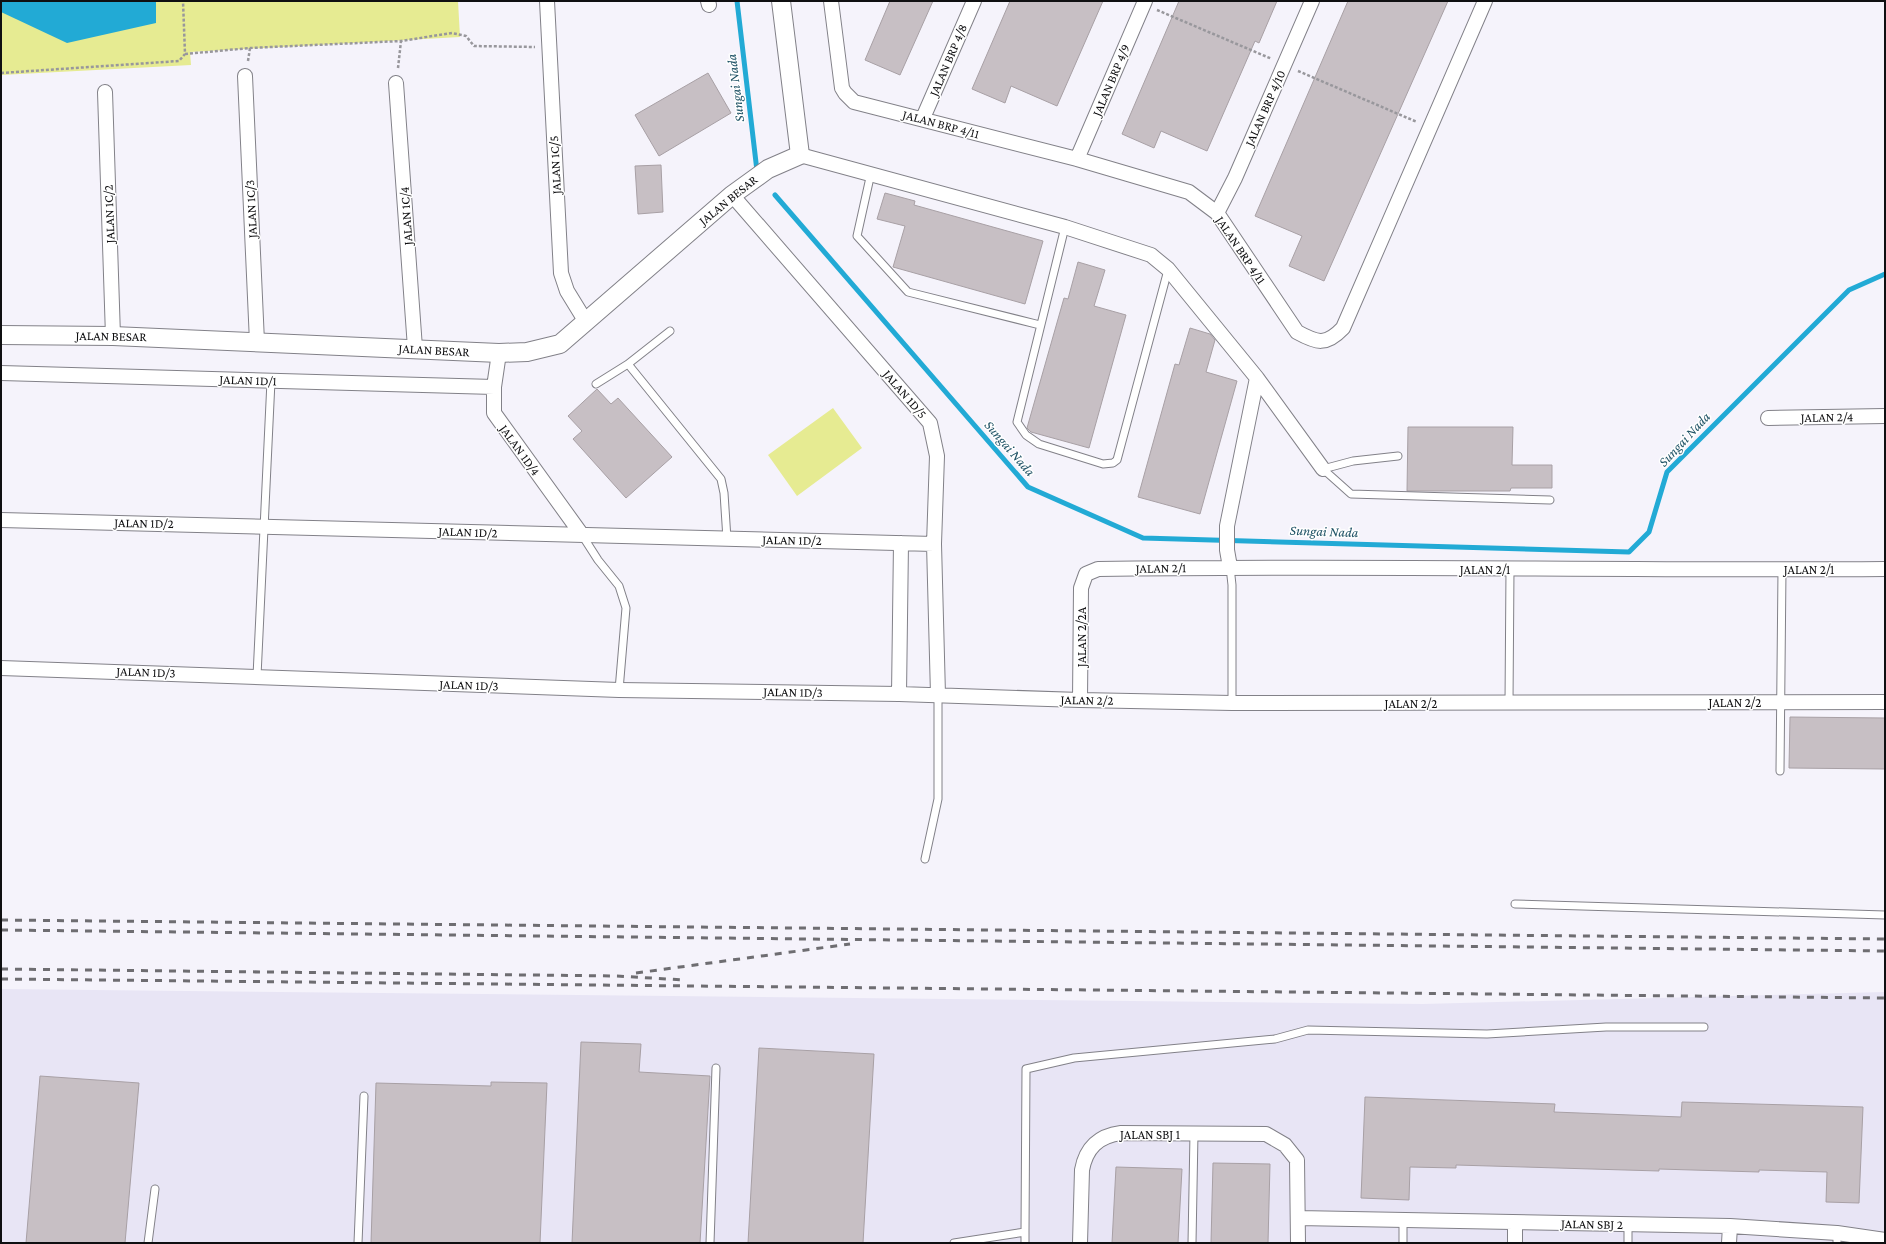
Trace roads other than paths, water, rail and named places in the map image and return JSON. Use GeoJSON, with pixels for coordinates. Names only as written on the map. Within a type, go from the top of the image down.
{"type":"FeatureCollection","features":[{"type":"Feature","properties":{"kind":"street","name":"JALAN 1C/5"},"geometry":{"type":"LineString","coordinates":[[547,1],[561,274],[567,291],[586,322]]}},
{"type":"Feature","properties":{"kind":"street"},"geometry":{"type":"LineString","coordinates":[[781,1],[800,154],[1065,227],[1151,255],[1168,269],[1257,378],[1323,469]]}},
{"type":"Feature","properties":{"kind":"street","name":"JALAN BRP 4/11"},"geometry":{"type":"LineString","coordinates":[[831,1],[842,88],[854,102],[923,118],[1077,159],[1189,192],[1216,213],[1297,332],[1310,339],[1323,342],[1334,337],[1343,328],[1485,1]]}},
{"type":"Feature","properties":{"kind":"street","name":"JALAN BRP 4/8"},"geometry":{"type":"LineString","coordinates":[[923,118],[974,1]]}},
{"type":"Feature","properties":{"kind":"street","name":"JALAN BRP 4/9"},"geometry":{"type":"LineString","coordinates":[[1077,159],[1146,1]]}},
{"type":"Feature","properties":{"kind":"street","name":"JALAN BRP 4/10"},"geometry":{"type":"LineString","coordinates":[[1216,213],[1235,178],[1312,1]]}},
{"type":"Feature","properties":{"kind":"street","name":"JALAN 1C/3"},"geometry":{"type":"LineString","coordinates":[[245,76],[257,342]]}},
{"type":"Feature","properties":{"kind":"street","name":"JALAN 1C/4"},"geometry":{"type":"LineString","coordinates":[[396,83],[415,348]]}},
{"type":"Feature","properties":{"kind":"street","name":"JALAN 1C/2"},"geometry":{"type":"LineString","coordinates":[[105,92],[113,336]]}},
{"type":"Feature","properties":{"kind":"street","name":"JALAN BESAR"},"geometry":{"type":"LineString","coordinates":[[1,335],[113,336],[415,348],[499,353],[528,352],[560,344],[732,194],[768,169],[800,154]]}},
{"type":"Feature","properties":{"kind":"street","name":"JALAN 1D/5"},"geometry":{"type":"LineString","coordinates":[[732,194],[930,423],[937,456],[934,544],[938,695]]}},
{"type":"Feature","properties":{"kind":"street","name":"JALAN 1D/4"},"geometry":{"type":"LineString","coordinates":[[499,353],[494,387],[494,413],[582,535]]}},
{"type":"Feature","properties":{"kind":"street","name":"JALAN 1D/1"},"geometry":{"type":"LineString","coordinates":[[1,373],[494,387]]}},
{"type":"Feature","properties":{"kind":"street"},"geometry":{"type":"LineString","coordinates":[[1230,567],[1227,550],[1227,526],[1257,378]]}},
{"type":"Feature","properties":{"kind":"street","name":"JALAN 2/4"},"geometry":{"type":"LineString","coordinates":[[1768,418],[1885,416]]}},
{"type":"Feature","properties":{"kind":"street","name":"JALAN 1D/2"},"geometry":{"type":"LineString","coordinates":[[1,520],[934,544]]}},
{"type":"Feature","properties":{"kind":"street"},"geometry":{"type":"LineString","coordinates":[[899,694],[901,543]]}},
{"type":"Feature","properties":{"kind":"street","name":"JALAN 2/1"},"geometry":{"type":"LineString","coordinates":[[1086,574],[1098,569],[1230,567],[1782,570],[1885,569]]}},
{"type":"Feature","properties":{"kind":"street","name":"JALAN 2/2A"},"geometry":{"type":"LineString","coordinates":[[1080,700],[1081,588],[1086,574]]}},
{"type":"Feature","properties":{"kind":"street","name":"JALAN 1D/3"},"geometry":{"type":"LineString","coordinates":[[1,668],[619,690],[938,695]]}},
{"type":"Feature","properties":{"kind":"street","name":"JALAN 2/2"},"geometry":{"type":"LineString","coordinates":[[938,695],[1232,703],[1885,702]]}},
{"type":"Feature","properties":{"kind":"street","name":"JALAN SBJ 1"},"geometry":{"type":"LineString","coordinates":[[1080,1243],[1082,1170],[1084,1159],[1090,1148],[1098,1140],[1109,1135],[1121,1133],[1266,1134],[1285,1145],[1297,1160],[1298,1218]]}},
{"type":"Feature","properties":{"kind":"street"},"geometry":{"type":"LineString","coordinates":[[1298,1218],[1298,1243]]}},
{"type":"Feature","properties":{"kind":"street","name":"JALAN SBJ 2"},"geometry":{"type":"LineString","coordinates":[[1298,1218],[1730,1226],[1837,1238],[1885,1240]]}},
{"type":"Feature","properties":{"kind":"street"},"geometry":{"type":"LineString","coordinates":[[1515,1223],[1515,1243]]}},
{"type":"Feature","properties":{"kind":"street"},"geometry":{"type":"LineString","coordinates":[[1729,1243],[1730,1226]]}},
{"type":"Feature","properties":{"kind":"lane"},"geometry":{"type":"LineString","coordinates":[[871,173],[857,236],[908,292],[1040,325]]}},
{"type":"Feature","properties":{"kind":"lane"},"geometry":{"type":"LineString","coordinates":[[1065,227],[1017,422],[1026,435],[1039,444],[1103,464],[1113,463],[1117,460],[1168,269]]}},
{"type":"Feature","properties":{"kind":"lane"},"geometry":{"type":"LineString","coordinates":[[596,384],[628,364],[670,331]]}},
{"type":"Feature","properties":{"kind":"lane"},"geometry":{"type":"LineString","coordinates":[[628,364],[721,479],[724,493],[727,539]]}},
{"type":"Feature","properties":{"kind":"lane"},"geometry":{"type":"LineString","coordinates":[[257,676],[271,381]]}},
{"type":"Feature","properties":{"kind":"lane"},"geometry":{"type":"LineString","coordinates":[[1323,469],[1353,461],[1398,456]]}},
{"type":"Feature","properties":{"kind":"lane"},"geometry":{"type":"LineString","coordinates":[[1323,469],[1351,494],[1550,500]]}},
{"type":"Feature","properties":{"kind":"lane"},"geometry":{"type":"LineString","coordinates":[[582,535],[598,560],[619,586],[626,608],[619,690]]}},
{"type":"Feature","properties":{"kind":"lane"},"geometry":{"type":"LineString","coordinates":[[1230,567],[1232,585],[1232,703]]}},
{"type":"Feature","properties":{"kind":"lane"},"geometry":{"type":"LineString","coordinates":[[1509,703],[1510,569]]}},
{"type":"Feature","properties":{"kind":"lane"},"geometry":{"type":"LineString","coordinates":[[1780,771],[1782,570]]}},
{"type":"Feature","properties":{"kind":"lane"},"geometry":{"type":"LineString","coordinates":[[925,859],[938,799],[938,695]]}},
{"type":"Feature","properties":{"kind":"lane"},"geometry":{"type":"LineString","coordinates":[[1515,904],[1885,915]]}},
{"type":"Feature","properties":{"kind":"lane"},"geometry":{"type":"LineString","coordinates":[[1025,1243],[1026,1069],[1074,1058],[1275,1039],[1308,1030],[1487,1034],[1606,1027],[1704,1027]]}},
{"type":"Feature","properties":{"kind":"lane"},"geometry":{"type":"LineString","coordinates":[[710,1243],[716,1068]]}},
{"type":"Feature","properties":{"kind":"lane"},"geometry":{"type":"LineString","coordinates":[[358,1243],[364,1096]]}},
{"type":"Feature","properties":{"kind":"lane"},"geometry":{"type":"LineString","coordinates":[[1192,1243],[1194,1134]]}},
{"type":"Feature","properties":{"kind":"lane"},"geometry":{"type":"LineString","coordinates":[[148,1243],[155,1189]]}},
{"type":"Feature","properties":{"kind":"lane"},"geometry":{"type":"LineString","coordinates":[[1403,1221],[1403,1243]]}},
{"type":"Feature","properties":{"kind":"lane"},"geometry":{"type":"LineString","coordinates":[[1628,1224],[1628,1243]]}},
{"type":"Feature","properties":{"kind":"lane"},"geometry":{"type":"LineString","coordinates":[[954,1243],[1025,1232]]}},
{"type":"Feature","properties":{"kind":"water"},"geometry":{"type":"Polygon","coordinates":[[[1,1],[156,1],[156,23],[67,43],[1,12],[1,1]]]}},
{"type":"Feature","properties":{"kind":"waterway","name":"Sungai Nada"},"geometry":{"type":"LineString","coordinates":[[737,1],[757,171]]}},
{"type":"Feature","properties":{"kind":"waterway","name":"Sungai Nada"},"geometry":{"type":"LineString","coordinates":[[775,195],[1028,487],[1143,538],[1629,552],[1649,532],[1667,472],[1849,290],[1885,274]]}},
{"type":"Feature","properties":{"kind":"railway"},"geometry":{"type":"LineString","coordinates":[[1,920],[1885,939]]}},
{"type":"Feature","properties":{"kind":"railway"},"geometry":{"type":"LineString","coordinates":[[1,930],[1885,951]]}},
{"type":"Feature","properties":{"kind":"railway"},"geometry":{"type":"LineString","coordinates":[[636,973],[850,944]]}},
{"type":"Feature","properties":{"kind":"railway"},"geometry":{"type":"LineString","coordinates":[[1,969],[617,976],[684,980]]}},
{"type":"Feature","properties":{"kind":"railway"},"geometry":{"type":"LineString","coordinates":[[1,979],[1885,998]]}}]}
